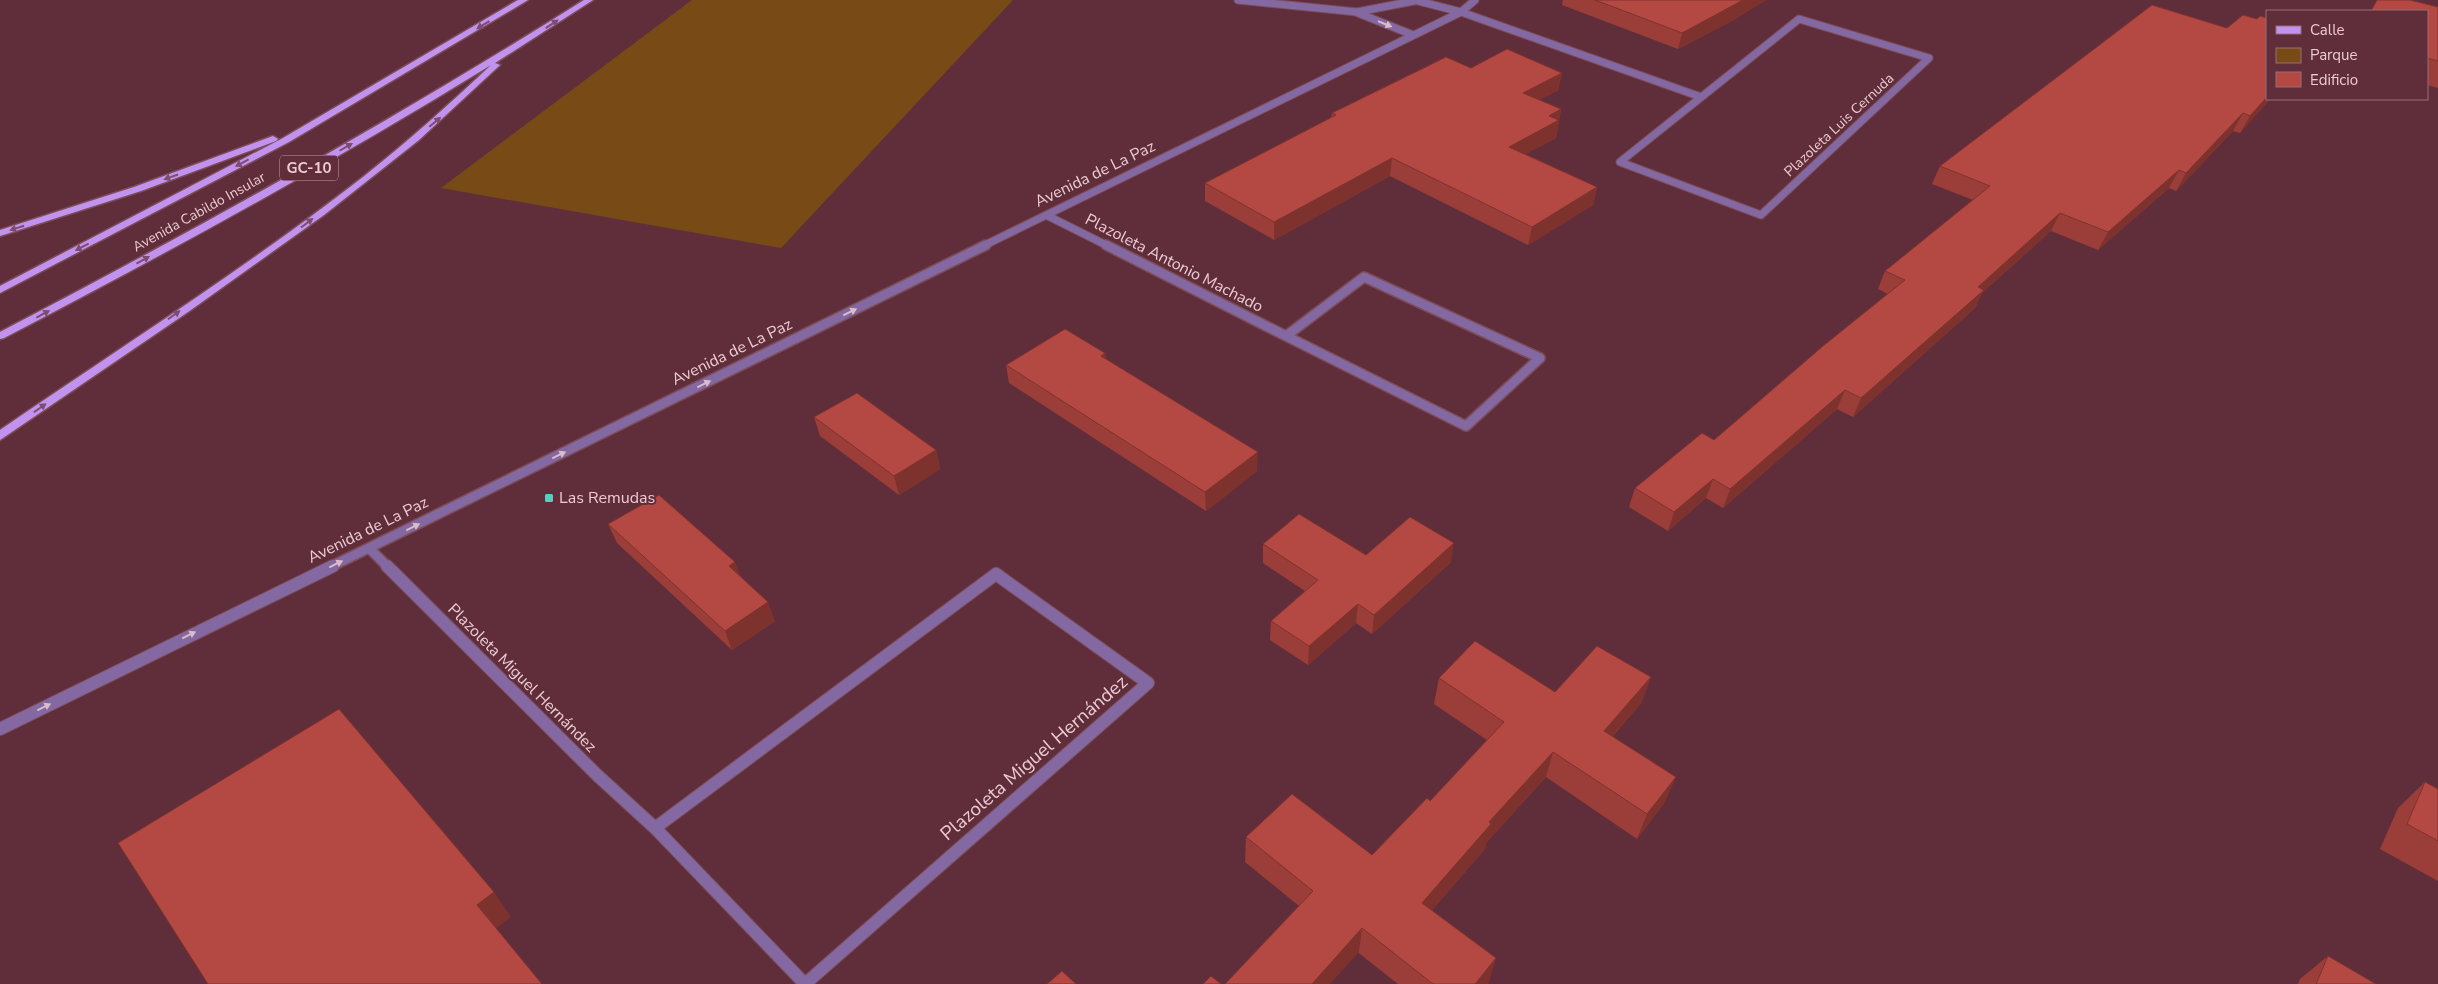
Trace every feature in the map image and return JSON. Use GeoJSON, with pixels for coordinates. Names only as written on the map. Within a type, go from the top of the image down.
{"type":"FeatureCollection","features":[{"type":"Feature","properties":{"kind":"main road","name":"Avenida Cabildo Insular"},"geometry":{"type":"LineString","coordinates":[[0,290],[286,140],[524,0]]}},
{"type":"Feature","properties":{"kind":"main road","name":"Avenida Cabildo Insular"},"geometry":{"type":"LineString","coordinates":[[0,336],[101,284],[316,164],[515,48],[589,0]]}},
{"type":"Feature","properties":{"kind":"main road"},"geometry":{"type":"LineString","coordinates":[[0,436],[294,232],[366,179],[444,114],[515,48]]}},
{"type":"Feature","properties":{"kind":"main road"},"geometry":{"type":"LineString","coordinates":[[0,233],[78,209],[204,166],[275,138],[406,71]]}},
{"type":"Feature","properties":{"kind":"street"},"geometry":{"type":"LineString","coordinates":[[1238,0],[1357,12],[1413,35]]}},
{"type":"Feature","properties":{"kind":"street"},"geometry":{"type":"LineString","coordinates":[[1357,12],[1418,0],[1460,12],[1701,97]]}},
{"type":"Feature","properties":{"kind":"street","name":"Avenida de La Paz"},"geometry":{"type":"LineString","coordinates":[[0,729],[1048,216],[1460,12],[1474,0]]}},
{"type":"Feature","properties":{"kind":"street","name":"Plazoleta Luis Cernuda"},"geometry":{"type":"LineString","coordinates":[[1799,19],[1929,58],[1761,215],[1620,162],[1701,97],[1799,19]]}},
{"type":"Feature","properties":{"kind":"street","name":"Plazoleta Antonio Machado"},"geometry":{"type":"LineString","coordinates":[[1048,216],[1286,336],[1466,426],[1540,358],[1364,277],[1286,336]]}},
{"type":"Feature","properties":{"kind":"street","name":"Plazoleta Miguel Hernández"},"geometry":{"type":"LineString","coordinates":[[369,548],[597,775],[655,828],[805,984],[1148,683],[996,574],[655,828]]}},
{"type":"Feature","properties":{"kind":"green space"},"geometry":{"type":"Polygon","coordinates":[[[692,0],[1013,0],[781,248],[441,188],[692,0]]]}},
{"type":"Feature","properties":{"kind":"building"},"geometry":{"type":"Polygon","coordinates":[[[1595,0],[1743,0],[1682,33],[1595,0]]]}},
{"type":"Feature","properties":{"kind":"building"},"geometry":{"type":"Polygon","coordinates":[[[2377,0],[2410,0],[2438,7],[2438,61],[2428,58],[2428,10],[2372,10],[2377,0]]]}},
{"type":"Feature","properties":{"kind":"building"},"geometry":{"type":"Polygon","coordinates":[[[2152,5],[2227,28],[2243,15],[2257,19],[2260,16],[2266,18],[2266,98],[2250,116],[2243,113],[2186,173],[2179,170],[2108,232],[2060,213],[1978,287],[1984,290],[1861,398],[1845,390],[1730,489],[1713,479],[1674,512],[1635,488],[1702,433],[1714,440],[1823,346],[1905,280],[1885,271],[1990,186],[1940,166],[2152,5]]]}},
{"type":"Feature","properties":{"kind":"building"},"geometry":{"type":"Polygon","coordinates":[[[1507,49],[1562,73],[1523,93],[1561,109],[1549,116],[1559,120],[1509,147],[1597,187],[1532,227],[1392,158],[1274,222],[1205,183],[1336,115],[1332,113],[1446,57],[1471,68],[1507,49]]]}},
{"type":"Feature","properties":{"kind":"building"},"geometry":{"type":"Polygon","coordinates":[[[1065,329],[1105,353],[1101,356],[1258,452],[1205,492],[1006,365],[1065,329]]]}},
{"type":"Feature","properties":{"kind":"building"},"geometry":{"type":"Polygon","coordinates":[[[857,393],[936,450],[894,476],[814,417],[857,393]]]}},
{"type":"Feature","properties":{"kind":"building"},"geometry":{"type":"Polygon","coordinates":[[[659,495],[735,562],[729,566],[768,602],[725,631],[608,524],[659,495]]]}},
{"type":"Feature","properties":{"kind":"building"},"geometry":{"type":"Polygon","coordinates":[[[1299,514],[1366,555],[1410,517],[1454,543],[1374,615],[1358,604],[1309,646],[1271,621],[1318,580],[1263,544],[1299,514]]]}},
{"type":"Feature","properties":{"kind":"building"},"geometry":{"type":"Polygon","coordinates":[[[1475,641],[1555,692],[1597,646],[1651,677],[1604,731],[1676,777],[1647,814],[1553,752],[1489,822],[1491,824],[1422,903],[1496,958],[1475,984],[1433,984],[1362,928],[1312,984],[1225,984],[1313,891],[1246,837],[1292,794],[1372,855],[1427,798],[1430,801],[1504,722],[1439,678],[1475,641]]]}},
{"type":"Feature","properties":{"kind":"building"},"geometry":{"type":"Polygon","coordinates":[[[339,709],[494,892],[477,905],[542,984],[208,984],[118,843],[339,709]]]}},
{"type":"Feature","properties":{"kind":"building"},"geometry":{"type":"Polygon","coordinates":[[[2425,782],[2438,789],[2438,841],[2407,824],[2425,782]]]}},
{"type":"Feature","properties":{"kind":"building"},"geometry":{"type":"Polygon","coordinates":[[[2328,956],[2376,984],[2316,984],[2328,956]]]}},
{"type":"Feature","properties":{"kind":"building"},"geometry":{"type":"Polygon","coordinates":[[[1062,971],[1076,984],[1047,984],[1062,971]]]}},
{"type":"Feature","properties":{"kind":"building"},"geometry":{"type":"Polygon","coordinates":[[[1211,976],[1221,984],[1203,984],[1211,976]]]}},
{"type":"Feature","properties":{"kind":"place","name":"Las Remudas"},"geometry":{"type":"Point","coordinates":[549,498]}}]}
